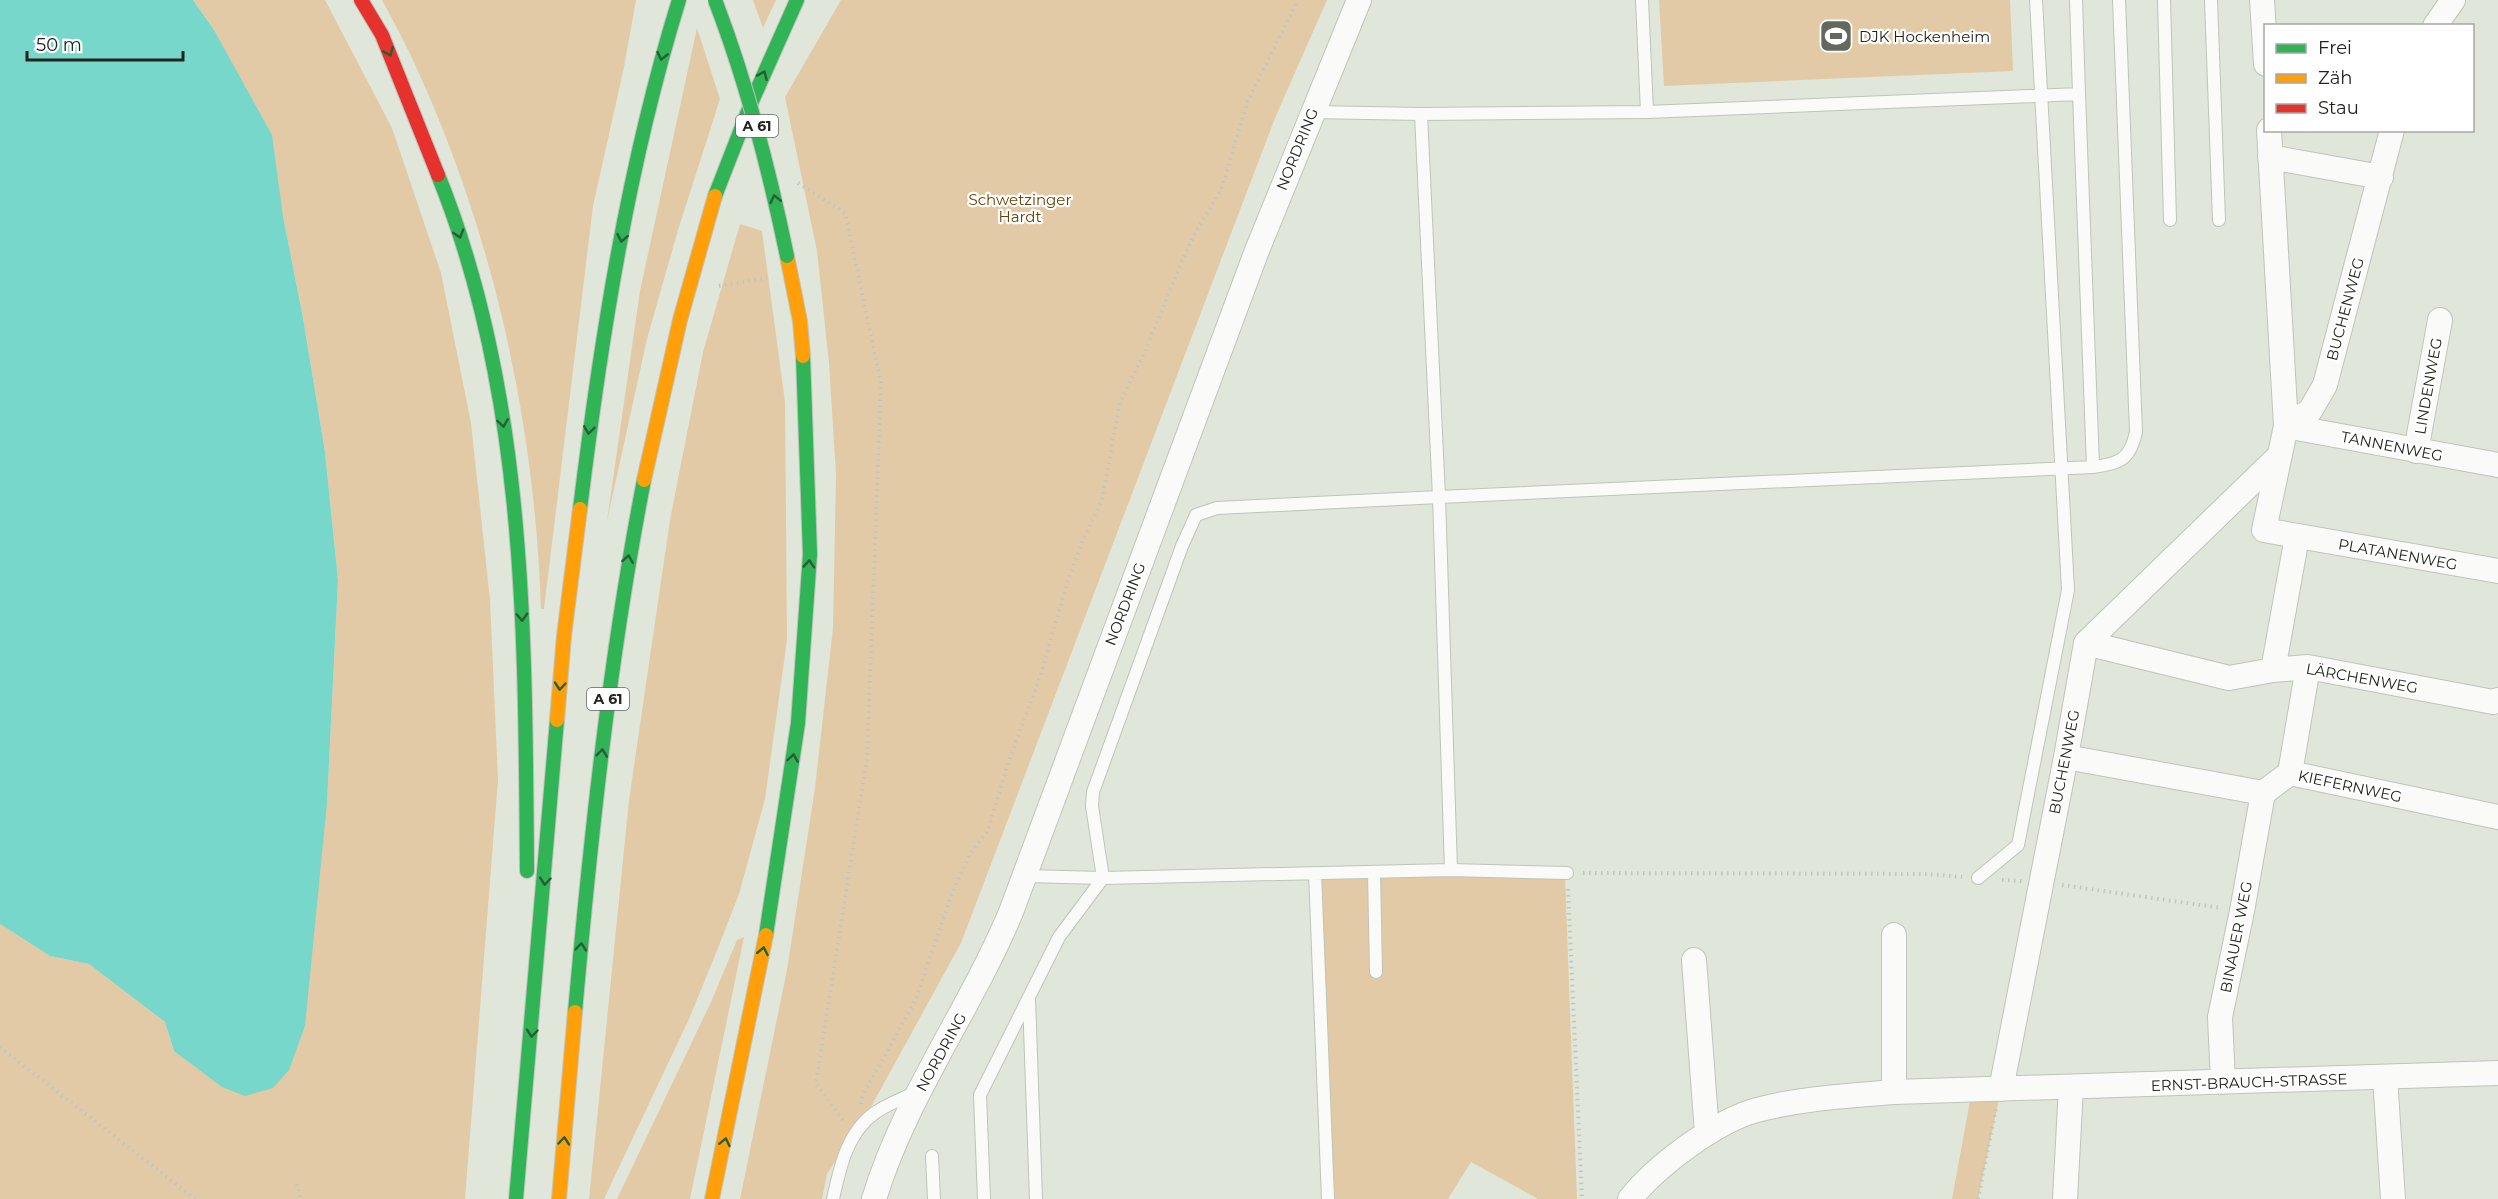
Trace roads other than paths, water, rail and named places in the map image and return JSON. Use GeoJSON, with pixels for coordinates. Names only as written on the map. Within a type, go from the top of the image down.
{"type":"FeatureCollection","features":[{"type":"Feature","properties":{"kind":"highway"},"geometry":{"type":"LineString","coordinates":[[362,0],[382,35],[444,188],[484,315],[516,517],[525,676],[526,859],[537,974]]}},
{"type":"Feature","properties":{"kind":"highway"},"geometry":{"type":"LineString","coordinates":[[516,1199],[537,974],[564,636],[589,432],[607,315],[633,180],[665,45],[679,0]]}},
{"type":"Feature","properties":{"kind":"highway","name":"A 61"},"geometry":{"type":"LineString","coordinates":[[712,1199],[772,905],[798,723],[810,554],[806,383],[800,321],[776,200],[752,108],[715,0]]}},
{"type":"Feature","properties":{"kind":"highway","name":"A 61"},"geometry":{"type":"LineString","coordinates":[[559,1199],[594,815],[616,632],[635,516],[660,397],[711,207],[738,135],[797,0]]}},
{"type":"Feature","properties":{"kind":"street","name":"NORDRING"},"geometry":{"type":"LineString","coordinates":[[874,1199],[890,1152],[920,1090],[987,967],[1025,876],[1221,345],[1312,111],[1359,0]]}},
{"type":"Feature","properties":{"kind":"street"},"geometry":{"type":"LineString","coordinates":[[2262,0],[2264,43]]}},
{"type":"Feature","properties":{"kind":"street"},"geometry":{"type":"LineString","coordinates":[[2436,24],[2453,0]]}},
{"type":"Feature","properties":{"kind":"street"},"geometry":{"type":"LineString","coordinates":[[2269,132],[2286,426],[2265,530],[2297,537],[2273,670]]}},
{"type":"Feature","properties":{"kind":"street","name":"BUCHENWEG"},"geometry":{"type":"LineString","coordinates":[[2286,426],[2310,411],[2325,385],[2392,132]]}},
{"type":"Feature","properties":{"kind":"street"},"geometry":{"type":"LineString","coordinates":[[2270,157],[2381,177]]}},
{"type":"Feature","properties":{"kind":"street","name":"LINDENWEG"},"geometry":{"type":"LineString","coordinates":[[2416,451],[2440,320]]}},
{"type":"Feature","properties":{"kind":"street","name":"TANNENWEG"},"geometry":{"type":"LineString","coordinates":[[2286,426],[2498,465]]}},
{"type":"Feature","properties":{"kind":"street"},"geometry":{"type":"LineString","coordinates":[[2085,643],[2280,455]]}},
{"type":"Feature","properties":{"kind":"street","name":"PLATANENWEG"},"geometry":{"type":"LineString","coordinates":[[2297,537],[2498,571]]}},
{"type":"Feature","properties":{"kind":"street","name":"BUCHENWEG"},"geometry":{"type":"LineString","coordinates":[[2001,1089],[2066,757],[2085,643]]}},
{"type":"Feature","properties":{"kind":"street","name":"LÄRCHENWEG"},"geometry":{"type":"LineString","coordinates":[[2085,643],[2229,678],[2273,670],[2308,667],[2493,702],[2498,700]]}},
{"type":"Feature","properties":{"kind":"street"},"geometry":{"type":"LineString","coordinates":[[2290,773],[2308,667]]}},
{"type":"Feature","properties":{"kind":"street"},"geometry":{"type":"LineString","coordinates":[[2066,757],[2263,793]]}},
{"type":"Feature","properties":{"kind":"street","name":"KIEFERNWEG"},"geometry":{"type":"LineString","coordinates":[[2263,793],[2290,773],[2498,817]]}},
{"type":"Feature","properties":{"kind":"street","name":"BINAUER WEG"},"geometry":{"type":"LineString","coordinates":[[2223,1082],[2220,1017],[2263,793]]}},
{"type":"Feature","properties":{"kind":"street"},"geometry":{"type":"LineString","coordinates":[[1894,935],[1894,1092]]}},
{"type":"Feature","properties":{"kind":"street"},"geometry":{"type":"LineString","coordinates":[[1694,960],[1707,1133]]}},
{"type":"Feature","properties":{"kind":"street","name":"ERNST-BRAUCH-STRASSE"},"geometry":{"type":"LineString","coordinates":[[1630,1199],[1668,1161],[1707,1133],[1754,1111],[1801,1101],[1894,1092],[2498,1073]]}},
{"type":"Feature","properties":{"kind":"street"},"geometry":{"type":"LineString","coordinates":[[2385,1077],[2393,1199]]}},
{"type":"Feature","properties":{"kind":"street"},"geometry":{"type":"LineString","coordinates":[[2065,1199],[2071,1087]]}},
{"type":"Feature","properties":{"kind":"lane"},"geometry":{"type":"LineString","coordinates":[[1642,0],[1647,112]]}},
{"type":"Feature","properties":{"kind":"lane"},"geometry":{"type":"LineString","coordinates":[[1978,878],[2018,845],[2068,590],[2036,0]]}},
{"type":"Feature","properties":{"kind":"lane"},"geometry":{"type":"LineString","coordinates":[[2076,0],[2093,467]]}},
{"type":"Feature","properties":{"kind":"lane"},"geometry":{"type":"LineString","coordinates":[[984,1199],[980,1095],[1059,937],[1102,878],[1092,806],[1093,792],[1188,528],[1196,515],[1217,508],[2093,467],[2112,465],[2124,459],[2133,447],[2136,432],[2120,0]]}},
{"type":"Feature","properties":{"kind":"lane"},"geometry":{"type":"LineString","coordinates":[[2164,0],[2170,220]]}},
{"type":"Feature","properties":{"kind":"lane"},"geometry":{"type":"LineString","coordinates":[[2211,0],[2219,220]]}},
{"type":"Feature","properties":{"kind":"lane"},"geometry":{"type":"LineString","coordinates":[[1312,111],[1421,114],[1647,112],[2079,94]]}},
{"type":"Feature","properties":{"kind":"lane"},"geometry":{"type":"LineString","coordinates":[[1421,114],[1439,497],[1451,870]]}},
{"type":"Feature","properties":{"kind":"lane"},"geometry":{"type":"LineString","coordinates":[[1025,876],[1102,878],[1451,870],[1567,873]]}},
{"type":"Feature","properties":{"kind":"lane"},"geometry":{"type":"LineString","coordinates":[[1374,872],[1376,972]]}},
{"type":"Feature","properties":{"kind":"lane"},"geometry":{"type":"LineString","coordinates":[[1315,873],[1328,1199]]}},
{"type":"Feature","properties":{"kind":"lane"},"geometry":{"type":"LineString","coordinates":[[1029,997],[1036,1199]]}},
{"type":"Feature","properties":{"kind":"lane"},"geometry":{"type":"LineString","coordinates":[[833,1199],[843,1159],[853,1135],[875,1113],[920,1090]]}},
{"type":"Feature","properties":{"kind":"lane"},"geometry":{"type":"LineString","coordinates":[[932,1156],[934,1199]]}},
{"type":"Feature","properties":{"kind":"water"},"geometry":{"type":"Polygon","coordinates":[[[0,0],[193,0],[214,30],[272,135],[283,216],[303,318],[325,452],[338,580],[327,803],[305,1026],[289,1070],[273,1088],[245,1096],[222,1087],[174,1051],[165,1022],[89,964],[50,956],[0,924],[0,0]]]}},
{"type":"Feature","properties":{"kind":"place","name":"DJK Hockenheim"},"geometry":{"type":"Point","coordinates":[1836,36]}},
{"type":"Feature","properties":{"kind":"park label","name":"Schwetzinger Hardt"},"geometry":{"type":"Point","coordinates":[1020,208]}}]}
